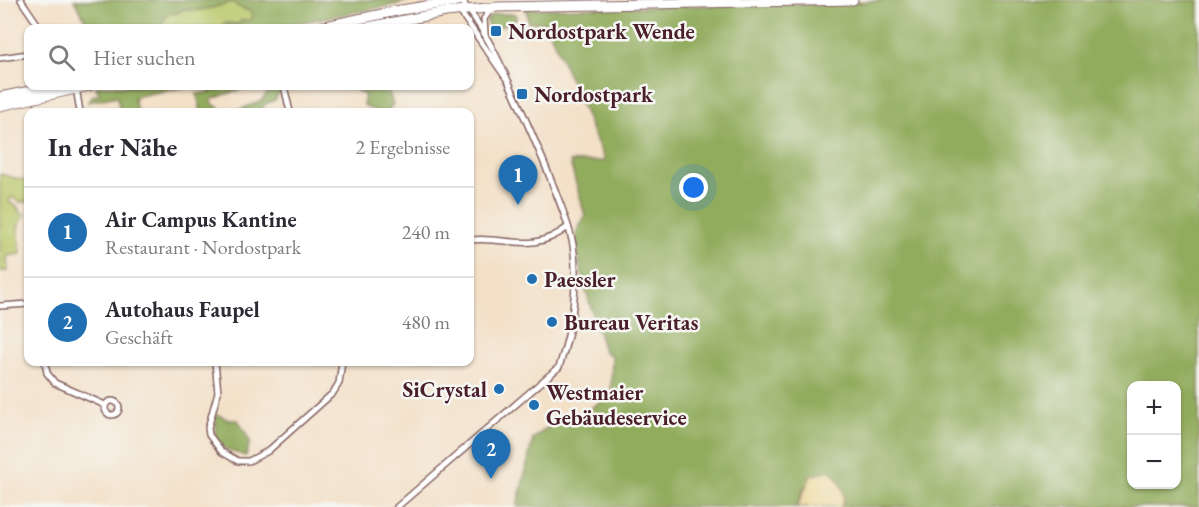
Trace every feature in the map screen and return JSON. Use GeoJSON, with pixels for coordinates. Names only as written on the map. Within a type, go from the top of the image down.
{"type":"FeatureCollection","features":[{"type":"Feature","properties":{"kind":"main road"},"geometry":{"type":"LineString","coordinates":[[334,24],[428,3],[493,7],[853,0]]}},
{"type":"Feature","properties":{"kind":"main road"},"geometry":{"type":"LineString","coordinates":[[380,24],[463,5]]}},
{"type":"Feature","properties":{"kind":"main road"},"geometry":{"type":"LineString","coordinates":[[0,97],[35,90]]}},
{"type":"Feature","properties":{"kind":"main road"},"geometry":{"type":"LineString","coordinates":[[0,106],[64,90]]}},
{"type":"Feature","properties":{"kind":"street"},"geometry":{"type":"LineString","coordinates":[[21,0],[37,24]]}},
{"type":"Feature","properties":{"kind":"street"},"geometry":{"type":"LineString","coordinates":[[397,507],[559,367],[567,341],[574,290],[573,248],[539,149],[498,57],[486,35],[463,5]]}},
{"type":"Feature","properties":{"kind":"street"},"geometry":{"type":"LineString","coordinates":[[463,5],[510,84]]}},
{"type":"Feature","properties":{"kind":"street"},"geometry":{"type":"LineString","coordinates":[[486,35],[484,19],[493,7]]}},
{"type":"Feature","properties":{"kind":"street"},"geometry":{"type":"LineString","coordinates":[[0,58],[24,55]]}},
{"type":"Feature","properties":{"kind":"street"},"geometry":{"type":"LineString","coordinates":[[76,90],[79,108]]}},
{"type":"Feature","properties":{"kind":"street"},"geometry":{"type":"LineString","coordinates":[[285,90],[289,108]]}},
{"type":"Feature","properties":{"kind":"street"},"geometry":{"type":"LineString","coordinates":[[474,240],[487,238],[534,243],[556,235],[567,227]]}},
{"type":"Feature","properties":{"kind":"street"},"geometry":{"type":"LineString","coordinates":[[0,306],[24,304]]}},
{"type":"Feature","properties":{"kind":"street"},"geometry":{"type":"LineString","coordinates":[[46,366],[47,373],[55,382],[105,405]]}},
{"type":"Feature","properties":{"kind":"street"},"geometry":{"type":"LineString","coordinates":[[215,366],[218,392],[208,428],[209,435],[222,452],[238,461],[249,461],[268,451],[333,393],[339,383],[341,366]]}},
{"type":"Feature","properties":{"kind":"green space"},"geometry":{"type":"Polygon","coordinates":[[[74,0],[410,0],[292,24],[237,24],[243,20],[251,20],[253,17],[250,11],[233,2],[203,10],[184,9],[177,13],[168,13],[161,24],[78,24],[85,19],[74,0]]]}},
{"type":"Feature","properties":{"kind":"green space"},"geometry":{"type":"Polygon","coordinates":[[[889,0],[1199,0],[1199,507],[841,507],[844,500],[805,486],[797,507],[517,507],[533,439],[558,419],[571,421],[611,395],[612,356],[604,351],[581,272],[576,241],[578,230],[585,216],[570,162],[605,161],[546,23],[528,22],[526,9],[843,3],[889,0]]]}},
{"type":"Feature","properties":{"kind":"green space"},"geometry":{"type":"Polygon","coordinates":[[[233,1],[243,9],[250,11],[253,17],[251,21],[237,24],[161,24],[168,13],[177,13],[184,9],[203,10],[233,1]]]}},
{"type":"Feature","properties":{"kind":"green space"},"geometry":{"type":"Polygon","coordinates":[[[515,14],[517,16],[513,22],[492,29],[488,27],[487,21],[490,16],[515,14]]]}},
{"type":"Feature","properties":{"kind":"green space"},"geometry":{"type":"Polygon","coordinates":[[[97,90],[168,90],[134,97],[136,108],[119,108],[117,96],[88,102],[92,96],[100,94],[97,90]]]}},
{"type":"Feature","properties":{"kind":"green space"},"geometry":{"type":"Polygon","coordinates":[[[210,90],[239,90],[212,99],[213,104],[219,108],[200,108],[197,94],[210,92],[210,90]]]}},
{"type":"Feature","properties":{"kind":"green space"},"geometry":{"type":"Polygon","coordinates":[[[270,90],[280,90],[275,100],[265,104],[262,108],[244,108],[261,101],[270,90]]]}},
{"type":"Feature","properties":{"kind":"green space"},"geometry":{"type":"Polygon","coordinates":[[[356,90],[388,90],[393,104],[390,108],[369,108],[363,104],[365,96],[356,90]]]}},
{"type":"Feature","properties":{"kind":"green space"},"geometry":{"type":"Polygon","coordinates":[[[0,174],[24,180],[24,201],[22,203],[11,197],[9,202],[19,208],[18,211],[24,217],[18,227],[21,254],[7,256],[8,271],[0,271],[0,174]]]}},
{"type":"Feature","properties":{"kind":"green space"},"geometry":{"type":"Polygon","coordinates":[[[216,414],[229,420],[238,420],[250,441],[246,456],[227,450],[215,438],[216,414]]]}},
{"type":"Feature","properties":{"kind":"sand"},"geometry":{"type":"Polygon","coordinates":[[[829,470],[842,487],[844,497],[841,507],[797,507],[811,476],[829,470]]]}},
{"type":"Feature","properties":{"kind":"place","name":"Nordostpark Wende"},"geometry":{"type":"Point","coordinates":[496,31]}},
{"type":"Feature","properties":{"kind":"place","name":"Nordostpark"},"geometry":{"type":"Point","coordinates":[522,94]}},
{"type":"Feature","properties":{"kind":"place","name":"Air Campus Kantine"},"geometry":{"type":"Point","coordinates":[518,205]}},
{"type":"Feature","properties":{"kind":"place","name":"Paessler"},"geometry":{"type":"Point","coordinates":[532,279]}},
{"type":"Feature","properties":{"kind":"place","name":"Bureau Veritas"},"geometry":{"type":"Point","coordinates":[552,322]}},
{"type":"Feature","properties":{"kind":"place","name":"SiCrystal"},"geometry":{"type":"Point","coordinates":[499,389]}},
{"type":"Feature","properties":{"kind":"place","name":"Westmaier Gebäudeservice"},"geometry":{"type":"Point","coordinates":[534,405]}},
{"type":"Feature","properties":{"kind":"place","name":"Autohaus Faupel"},"geometry":{"type":"Point","coordinates":[491,479]}}]}
